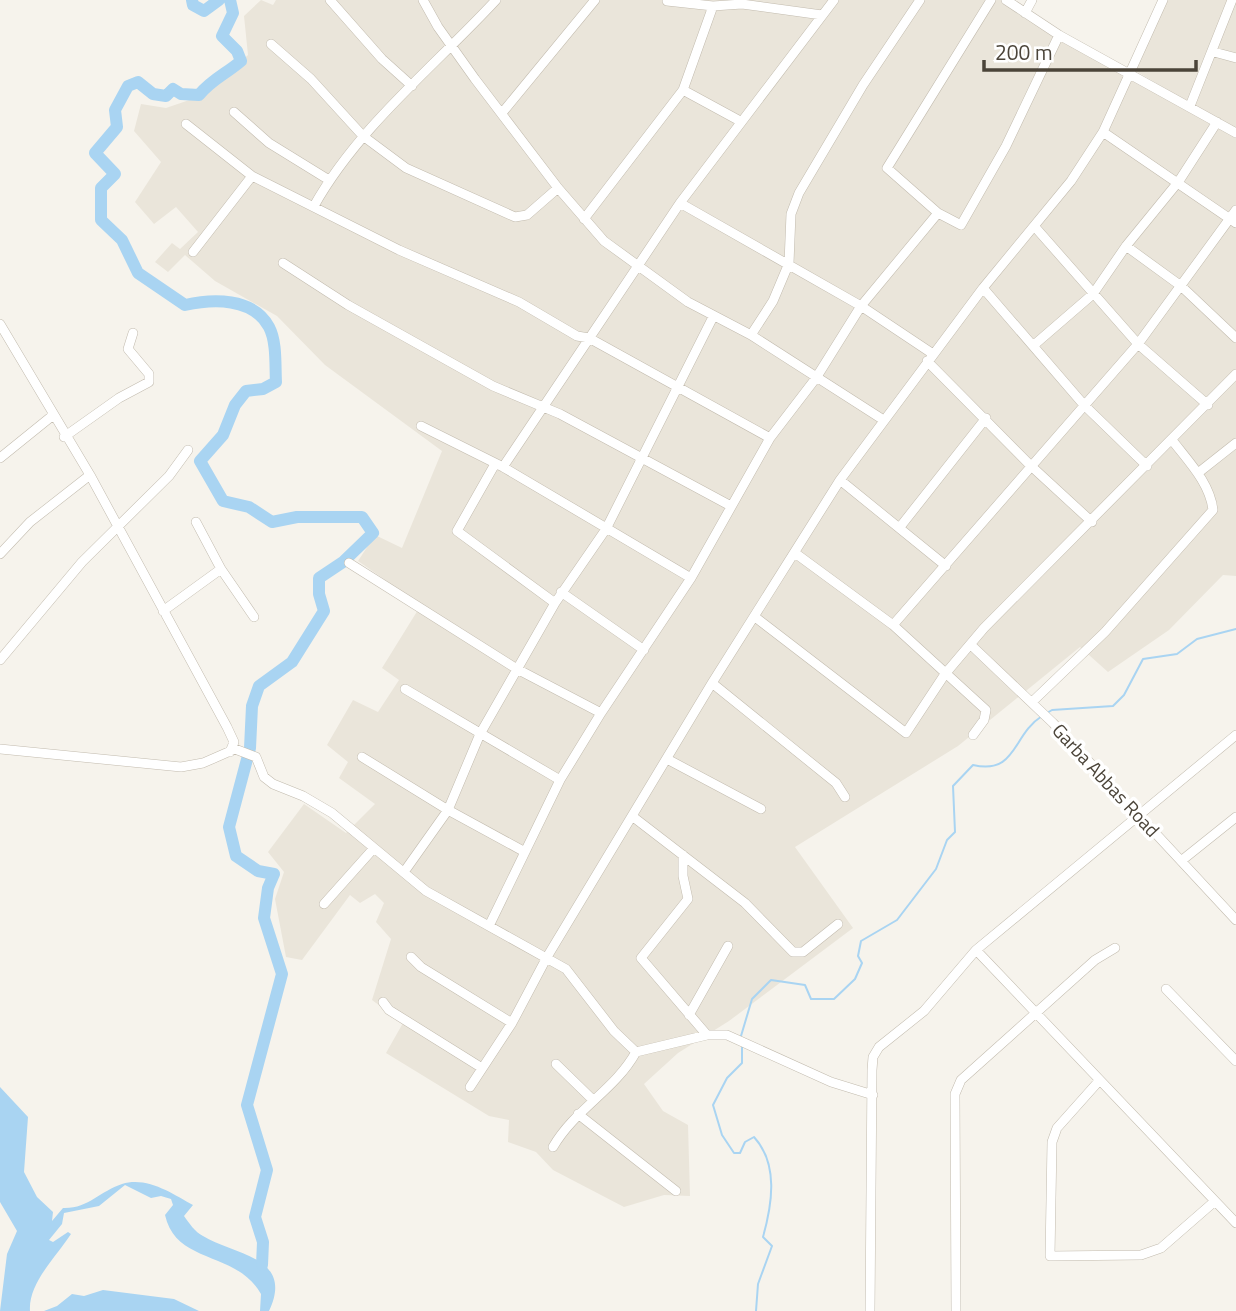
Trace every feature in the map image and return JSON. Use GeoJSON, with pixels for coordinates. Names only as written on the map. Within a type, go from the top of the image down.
{"type":"FeatureCollection","features":[{"type":"Feature","properties":{"kind":"street"},"geometry":{"type":"LineString","coordinates":[[330,0],[382,58],[412,86]]}},
{"type":"Feature","properties":{"kind":"street"},"geometry":{"type":"LineString","coordinates":[[423,0],[451,46],[558,188],[604,242],[630,258],[636,267],[713,317],[751,335],[882,419]]}},
{"type":"Feature","properties":{"kind":"street"},"geometry":{"type":"LineString","coordinates":[[314,206],[329,180],[363,136],[496,0]]}},
{"type":"Feature","properties":{"kind":"street"},"geometry":{"type":"LineString","coordinates":[[502,113],[595,0]]}},
{"type":"Feature","properties":{"kind":"street"},"geometry":{"type":"LineString","coordinates":[[555,603],[457,531],[499,465],[543,409],[680,203],[834,0]]}},
{"type":"Feature","properties":{"kind":"street"},"geometry":{"type":"LineString","coordinates":[[751,335],[773,302],[789,263],[792,214],[799,194],[863,85],[920,0]]}},
{"type":"Feature","properties":{"kind":"street"},"geometry":{"type":"LineString","coordinates":[[991,0],[887,168],[937,213],[961,225],[1006,146],[1059,35]]}},
{"type":"Feature","properties":{"kind":"street"},"geometry":{"type":"LineString","coordinates":[[1006,0],[1059,35],[1236,133]]}},
{"type":"Feature","properties":{"kind":"street"},"geometry":{"type":"LineString","coordinates":[[1025,13],[1032,0]]}},
{"type":"Feature","properties":{"kind":"street"},"geometry":{"type":"LineString","coordinates":[[470,1087],[512,1023],[547,957],[712,683],[840,480],[882,419],[983,288],[1035,227],[1103,132],[1163,0]]}},
{"type":"Feature","properties":{"kind":"street"},"geometry":{"type":"LineString","coordinates":[[1190,106],[1233,0]]}},
{"type":"Feature","properties":{"kind":"street"},"geometry":{"type":"LineString","coordinates":[[667,1],[713,6],[742,2],[822,15]]}},
{"type":"Feature","properties":{"kind":"street"},"geometry":{"type":"LineString","coordinates":[[584,219],[683,90],[713,6]]}},
{"type":"Feature","properties":{"kind":"street"},"geometry":{"type":"LineString","coordinates":[[271,44],[311,79],[363,136],[406,168],[515,217],[527,215],[558,188]]}},
{"type":"Feature","properties":{"kind":"street"},"geometry":{"type":"LineString","coordinates":[[1214,52],[1236,58]]}},
{"type":"Feature","properties":{"kind":"street"},"geometry":{"type":"LineString","coordinates":[[683,90],[740,121]]}},
{"type":"Feature","properties":{"kind":"street"},"geometry":{"type":"LineString","coordinates":[[234,112],[269,143],[329,180]]}},
{"type":"Feature","properties":{"kind":"street"},"geometry":{"type":"LineString","coordinates":[[1034,345],[1093,294],[1126,246],[1179,181],[1217,121]]}},
{"type":"Feature","properties":{"kind":"street"},"geometry":{"type":"LineString","coordinates":[[186,124],[252,176],[399,250],[519,302],[577,336],[589,338],[679,385],[770,438]]}},
{"type":"Feature","properties":{"kind":"street"},"geometry":{"type":"LineString","coordinates":[[1103,132],[1179,181],[1233,221]]}},
{"type":"Feature","properties":{"kind":"street"},"geometry":{"type":"LineString","coordinates":[[193,252],[252,176]]}},
{"type":"Feature","properties":{"kind":"street"},"geometry":{"type":"LineString","coordinates":[[680,203],[861,306],[930,357],[1030,465],[1092,522]]}},
{"type":"Feature","properties":{"kind":"street"},"geometry":{"type":"LineString","coordinates":[[893,625],[1138,344],[1233,221],[1236,210]]}},
{"type":"Feature","properties":{"kind":"street"},"geometry":{"type":"LineString","coordinates":[[489,926],[560,780],[691,578],[729,505],[770,438],[816,378],[861,306],[937,213]]}},
{"type":"Feature","properties":{"kind":"street"},"geometry":{"type":"LineString","coordinates":[[1035,227],[1138,344],[1171,369],[1209,405]]}},
{"type":"Feature","properties":{"kind":"street"},"geometry":{"type":"LineString","coordinates":[[1126,246],[1181,286],[1236,338]]}},
{"type":"Feature","properties":{"kind":"street"},"geometry":{"type":"LineString","coordinates":[[283,263],[348,305],[493,386],[642,458],[729,505]]}},
{"type":"Feature","properties":{"kind":"street"},"geometry":{"type":"LineString","coordinates":[[983,288],[1084,405],[1147,466]]}},
{"type":"Feature","properties":{"kind":"street"},"geometry":{"type":"LineString","coordinates":[[404,872],[448,810],[480,734],[561,592],[606,529],[713,317]]}},
{"type":"Feature","properties":{"kind":"street"},"geometry":{"type":"LineString","coordinates":[[1,327],[118,525],[234,742],[232,750]]}},
{"type":"Feature","properties":{"kind":"street"},"geometry":{"type":"LineString","coordinates":[[64,437],[119,398],[149,382],[149,374],[128,349],[133,333]]}},
{"type":"Feature","properties":{"kind":"street"},"geometry":{"type":"LineString","coordinates":[[755,617],[906,733],[945,674],[971,645],[1209,405],[1236,374]]}},
{"type":"Feature","properties":{"kind":"street"},"geometry":{"type":"LineString","coordinates":[[0,458],[52,415]]}},
{"type":"Feature","properties":{"kind":"street"},"geometry":{"type":"LineString","coordinates":[[900,527],[986,418]]}},
{"type":"Feature","properties":{"kind":"street"},"geometry":{"type":"LineString","coordinates":[[421,426],[499,465],[691,578]]}},
{"type":"Feature","properties":{"kind":"street"},"geometry":{"type":"LineString","coordinates":[[1035,705],[1105,632],[1213,510],[1212,499],[1198,473],[1172,440]]}},
{"type":"Feature","properties":{"kind":"street"},"geometry":{"type":"LineString","coordinates":[[1198,473],[1236,443]]}},
{"type":"Feature","properties":{"kind":"street"},"geometry":{"type":"LineString","coordinates":[[0,660],[118,525],[169,476],[188,450]]}},
{"type":"Feature","properties":{"kind":"street"},"geometry":{"type":"LineString","coordinates":[[0,554],[30,522],[90,475]]}},
{"type":"Feature","properties":{"kind":"street"},"geometry":{"type":"LineString","coordinates":[[840,480],[946,566]]}},
{"type":"Feature","properties":{"kind":"street"},"geometry":{"type":"LineString","coordinates":[[196,522],[221,569],[254,617]]}},
{"type":"Feature","properties":{"kind":"street"},"geometry":{"type":"LineString","coordinates":[[795,553],[893,625],[986,710],[984,720],[973,736]]}},
{"type":"Feature","properties":{"kind":"street"},"geometry":{"type":"LineString","coordinates":[[349,563],[517,669],[601,713]]}},
{"type":"Feature","properties":{"kind":"street"},"geometry":{"type":"LineString","coordinates":[[163,611],[221,569]]}},
{"type":"Feature","properties":{"kind":"street"},"geometry":{"type":"LineString","coordinates":[[561,592],[644,650]]}},
{"type":"Feature","properties":{"kind":"street","name":"Garba Abbas Road"},"geometry":{"type":"LineString","coordinates":[[971,645],[1053,723],[1236,920]]}},
{"type":"Feature","properties":{"kind":"street"},"geometry":{"type":"LineString","coordinates":[[712,683],[836,783],[845,797]]}},
{"type":"Feature","properties":{"kind":"street"},"geometry":{"type":"LineString","coordinates":[[405,689],[560,780]]}},
{"type":"Feature","properties":{"kind":"street"},"geometry":{"type":"LineString","coordinates":[[870,1311],[873,1057],[879,1047],[924,1011],[976,950],[1236,735]]}},
{"type":"Feature","properties":{"kind":"street"},"geometry":{"type":"LineString","coordinates":[[0,749],[181,767],[203,763],[232,750],[256,757],[264,777],[332,813],[440,901],[566,969],[614,1031],[636,1052]]}},
{"type":"Feature","properties":{"kind":"street"},"geometry":{"type":"LineString","coordinates":[[362,757],[448,810],[525,852]]}},
{"type":"Feature","properties":{"kind":"street"},"geometry":{"type":"LineString","coordinates":[[667,759],[761,809]]}},
{"type":"Feature","properties":{"kind":"street"},"geometry":{"type":"LineString","coordinates":[[632,816],[745,903],[793,952],[803,952],[838,924]]}},
{"type":"Feature","properties":{"kind":"street"},"geometry":{"type":"LineString","coordinates":[[1181,861],[1236,817]]}},
{"type":"Feature","properties":{"kind":"street"},"geometry":{"type":"LineString","coordinates":[[324,905],[374,848]]}},
{"type":"Feature","properties":{"kind":"street"},"geometry":{"type":"LineString","coordinates":[[684,855],[683,876],[688,899],[641,958],[707,1035]]}},
{"type":"Feature","properties":{"kind":"street"},"geometry":{"type":"LineString","coordinates":[[688,1015],[727,946]]}},
{"type":"Feature","properties":{"kind":"street"},"geometry":{"type":"LineString","coordinates":[[956,1311],[955,1094],[961,1080],[1095,960],[1115,948]]}},
{"type":"Feature","properties":{"kind":"street"},"geometry":{"type":"LineString","coordinates":[[976,950],[1098,1082],[1236,1223]]}},
{"type":"Feature","properties":{"kind":"street"},"geometry":{"type":"LineString","coordinates":[[411,957],[421,967],[512,1023]]}},
{"type":"Feature","properties":{"kind":"street"},"geometry":{"type":"LineString","coordinates":[[1166,989],[1236,1061]]}},
{"type":"Feature","properties":{"kind":"street"},"geometry":{"type":"LineString","coordinates":[[383,1002],[389,1010],[482,1068]]}},
{"type":"Feature","properties":{"kind":"street"},"geometry":{"type":"LineString","coordinates":[[553,1147],[578,1114],[623,1073],[636,1052],[707,1035],[727,1035],[831,1082],[873,1095]]}},
{"type":"Feature","properties":{"kind":"street"},"geometry":{"type":"LineString","coordinates":[[556,1064],[593,1100]]}},
{"type":"Feature","properties":{"kind":"street"},"geometry":{"type":"LineString","coordinates":[[1098,1082],[1057,1128],[1052,1142],[1050,1256],[1141,1255],[1161,1248],[1215,1200]]}},
{"type":"Feature","properties":{"kind":"street"},"geometry":{"type":"LineString","coordinates":[[578,1114],[676,1191]]}},
{"type":"Feature","properties":{"kind":"shaded area"},"geometry":{"type":"Polygon","coordinates":[[[261,0],[273,5],[276,0],[1001,0],[1099,62],[1236,137],[1236,576],[1223,575],[1169,630],[1108,672],[1080,647],[958,746],[795,847],[853,928],[729,1021],[678,1053],[644,1084],[663,1111],[688,1125],[690,1196],[664,1195],[624,1207],[553,1170],[536,1152],[508,1142],[509,1120],[489,1116],[386,1053],[403,1023],[372,1000],[391,939],[376,922],[384,903],[375,894],[360,903],[350,895],[302,960],[286,957],[275,899],[284,872],[268,852],[304,804],[346,833],[375,804],[339,778],[348,762],[327,745],[353,700],[378,712],[399,680],[382,668],[421,605],[358,561],[375,535],[402,548],[442,451],[325,365],[277,316],[215,281],[185,255],[168,272],[155,262],[172,243],[180,249],[198,232],[176,207],[154,224],[135,202],[161,162],[134,131],[141,104],[166,108],[204,95],[248,55],[244,16],[261,0]]]}},
{"type":"Feature","properties":{"kind":"shaded area"},"geometry":{"type":"Polygon","coordinates":[[[1168,0],[1236,0],[1236,130],[1134,70],[1168,0]]]}},
{"type":"Feature","properties":{"kind":"water"},"geometry":{"type":"Polygon","coordinates":[[[0,1087],[28,1117],[24,1172],[37,1197],[53,1212],[52,1221],[63,1208],[80,1206],[122,1184],[141,1182],[159,1187],[193,1205],[184,1216],[200,1234],[257,1260],[267,1268],[274,1279],[275,1293],[269,1311],[260,1311],[261,1294],[250,1280],[237,1270],[181,1242],[171,1231],[165,1215],[173,1205],[171,1199],[161,1196],[151,1198],[125,1185],[99,1206],[64,1213],[62,1224],[49,1240],[53,1242],[68,1232],[71,1234],[38,1280],[30,1311],[0,1311],[7,1254],[17,1231],[0,1202],[0,1087]]]}},
{"type":"Feature","properties":{"kind":"water"},"geometry":{"type":"Polygon","coordinates":[[[103,1290],[174,1299],[199,1311],[44,1311],[57,1306],[72,1294],[84,1296],[103,1290]]]}},
{"type":"Feature","properties":{"kind":"waterway"},"geometry":{"type":"LineString","coordinates":[[192,0],[193,5],[204,11],[219,0]]}},
{"type":"Feature","properties":{"kind":"waterway"},"geometry":{"type":"LineString","coordinates":[[230,0],[233,13],[222,36],[237,51],[241,61],[199,95],[181,94],[173,89],[166,96],[153,94],[138,82],[128,86],[115,110],[117,127],[95,153],[115,174],[101,188],[101,220],[122,240],[138,273],[185,305],[219,301],[243,305],[262,317],[272,333],[276,382],[263,389],[246,391],[235,405],[223,435],[200,461],[223,501],[249,507],[272,522],[297,517],[362,517],[373,533],[343,562],[319,578],[319,594],[324,611],[292,662],[259,686],[252,706],[250,748],[229,827],[236,856],[258,871],[274,874],[268,888],[264,918],[282,974],[247,1105],[267,1170],[255,1217],[263,1242],[262,1265]]}},
{"type":"Feature","properties":{"kind":"waterway"},"geometry":{"type":"LineString","coordinates":[[1047,713],[1052,710],[1113,706],[1124,695],[1143,659],[1177,654],[1197,639],[1236,629]]}},
{"type":"Feature","properties":{"kind":"waterway"},"geometry":{"type":"LineString","coordinates":[[741,1036],[752,999],[771,980],[805,985],[811,999],[834,999],[855,979],[862,963],[858,956],[861,941],[897,920],[936,869],[947,840],[955,832],[953,786],[973,765],[987,767],[1006,759],[1032,724],[1042,716]]}},
{"type":"Feature","properties":{"kind":"waterway"},"geometry":{"type":"LineString","coordinates":[[742,1045],[742,1063],[727,1078],[713,1105],[722,1135],[734,1153],[740,1153],[745,1142],[754,1137],[762,1148],[770,1172],[771,1198],[763,1237],[772,1246],[758,1284],[756,1311]]}}]}
